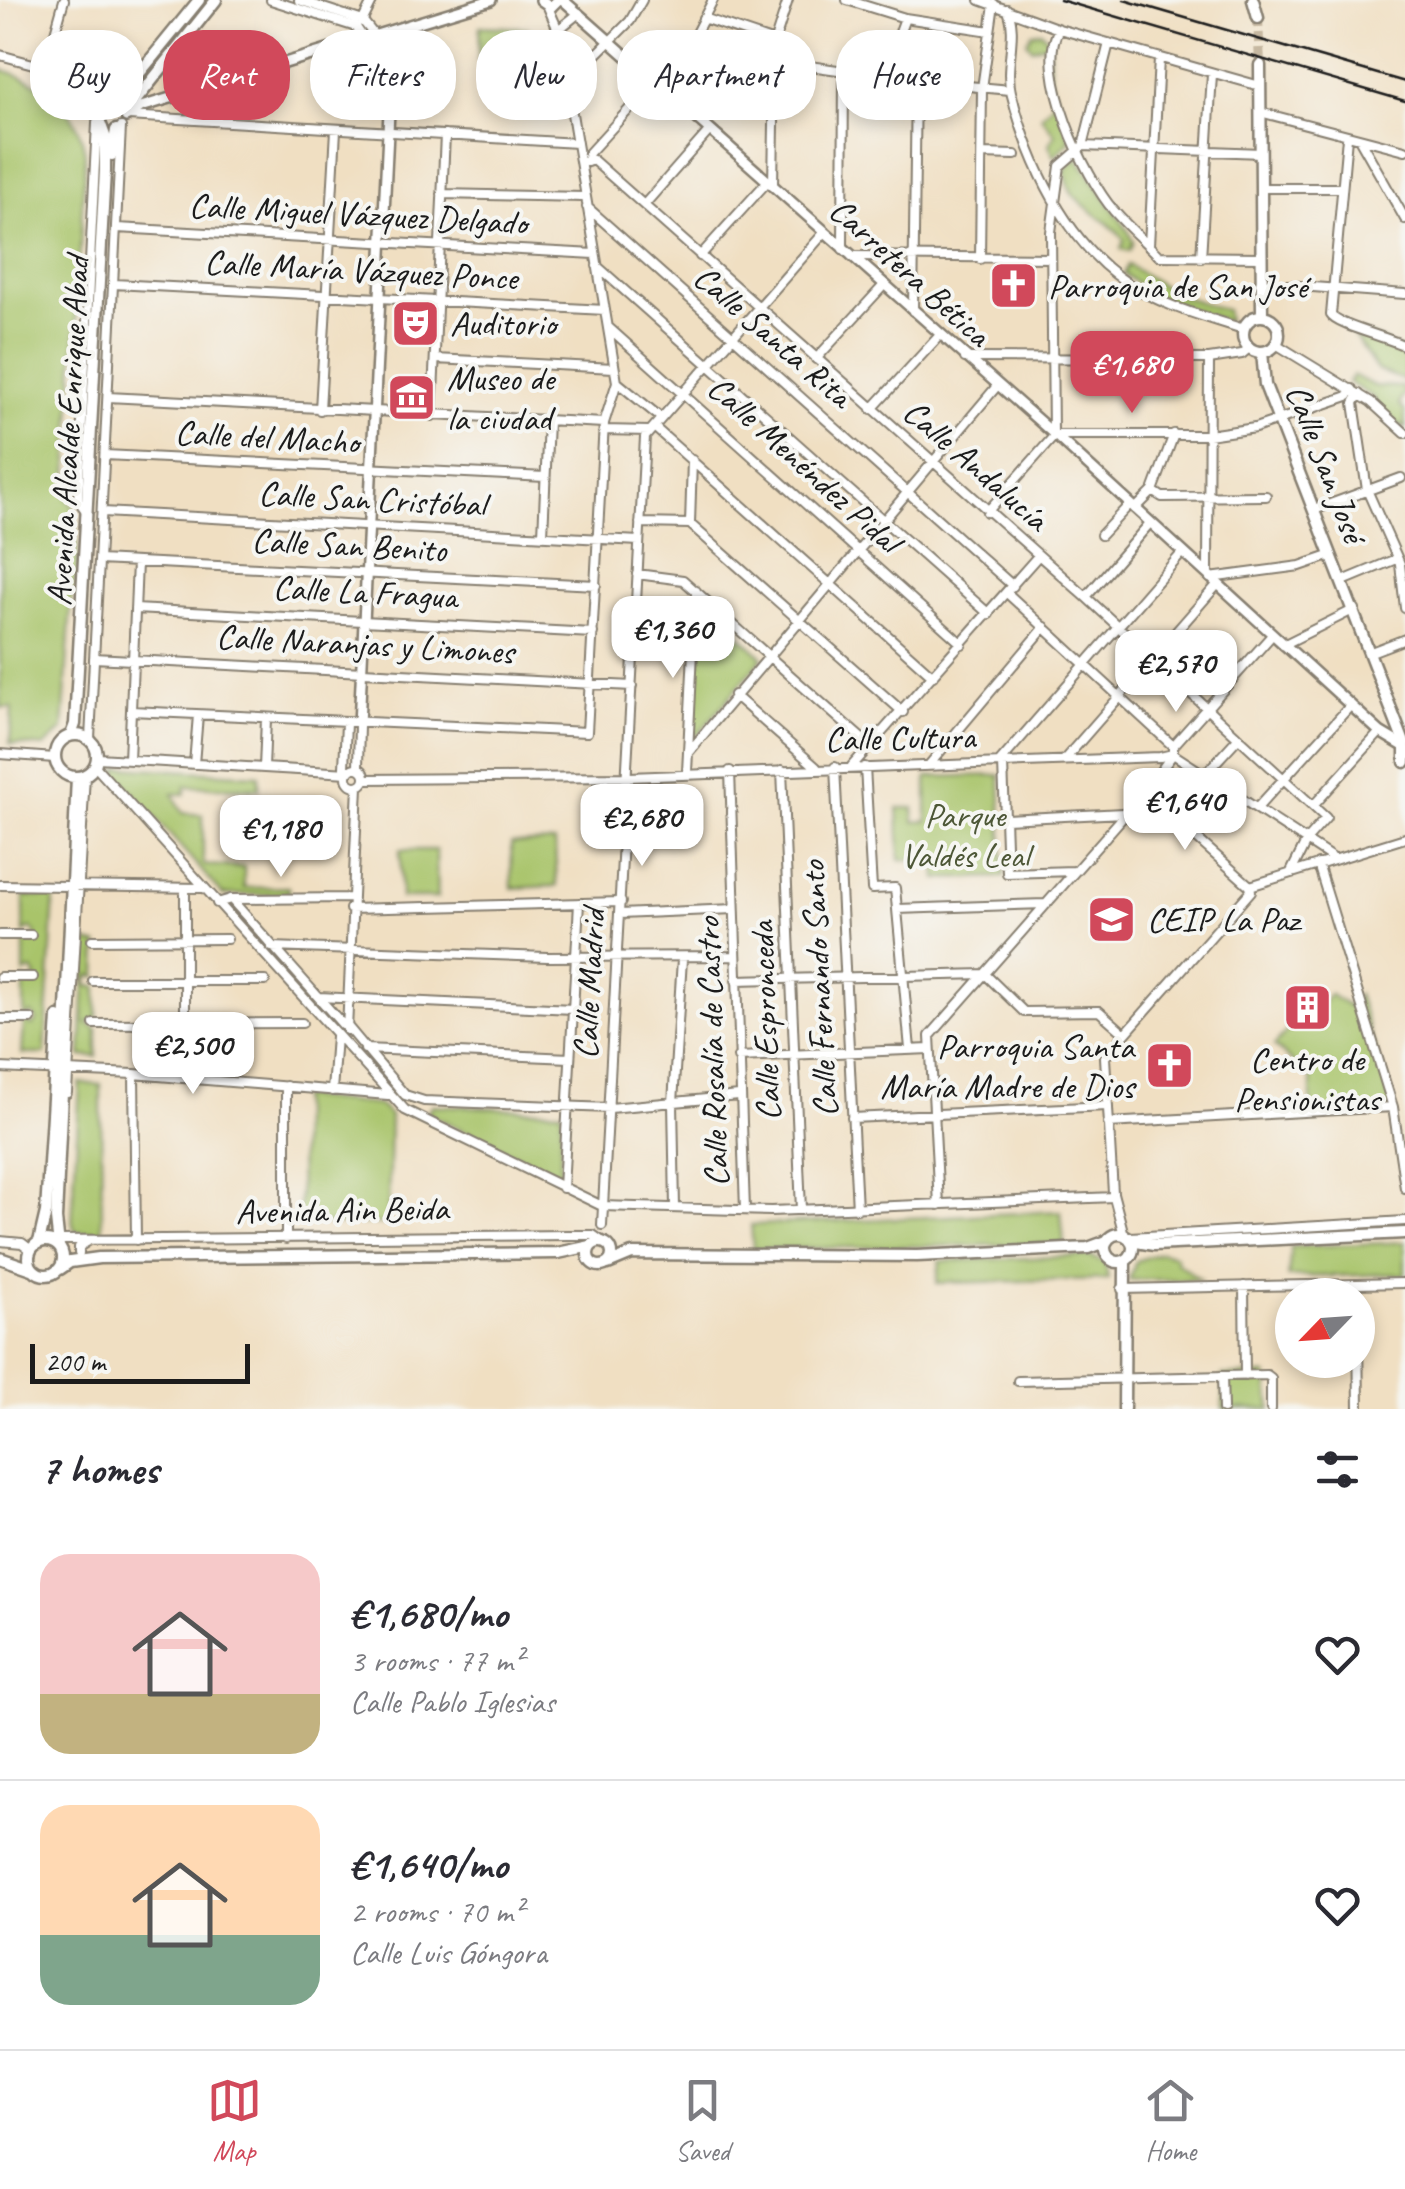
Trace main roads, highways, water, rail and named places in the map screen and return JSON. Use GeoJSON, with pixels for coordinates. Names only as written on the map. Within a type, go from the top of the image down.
{"type":"FeatureCollection","features":[{"type":"Feature","properties":{"kind":"main road"},"geometry":{"type":"LineString","coordinates":[[143,68],[198,0]]}},
{"type":"Feature","properties":{"kind":"main road"},"geometry":{"type":"LineString","coordinates":[[143,87],[216,0]]}},
{"type":"Feature","properties":{"kind":"main road"},"geometry":{"type":"LineString","coordinates":[[1253,0],[1258,18]]}},
{"type":"Feature","properties":{"kind":"main road"},"geometry":{"type":"LineString","coordinates":[[1260,65],[1262,316]]}},
{"type":"Feature","properties":{"kind":"main road"},"geometry":{"type":"LineString","coordinates":[[100,120],[100,123],[124,120]]}},
{"type":"Feature","properties":{"kind":"main road","name":"Avenida Alcalde Enrique Abad"},"geometry":{"type":"LineString","coordinates":[[80,736],[124,120]]}},
{"type":"Feature","properties":{"kind":"main road","name":"Avenida Alcalde Enrique Abad"},"geometry":{"type":"LineString","coordinates":[[80,736],[76,724],[105,172],[100,123]]}},
{"type":"Feature","properties":{"kind":"main road"},"geometry":{"type":"LineString","coordinates":[[1262,316],[1278,326],[1276,344],[1262,352],[1249,348],[1243,329],[1252,318],[1262,316]]}},
{"type":"Feature","properties":{"kind":"main road","name":"Calle San José"},"geometry":{"type":"LineString","coordinates":[[1262,352],[1265,386],[1402,728],[1404,751]]}},
{"type":"Feature","properties":{"kind":"main road"},"geometry":{"type":"LineString","coordinates":[[60,1269],[56,1210],[78,776],[96,762],[80,736],[60,742],[55,758],[61,770],[78,776]]}},
{"type":"Feature","properties":{"kind":"main road"},"geometry":{"type":"LineString","coordinates":[[33,1269],[32,1247],[46,1212],[62,1071]]}},
{"type":"Feature","properties":{"kind":"main road"},"geometry":{"type":"LineString","coordinates":[[0,1256],[46,1275],[70,1262],[99,1258],[558,1252],[598,1243],[632,1254],[916,1256],[1088,1248],[1120,1238],[1154,1245],[1405,1234]]}},
{"type":"Feature","properties":{"kind":"main road"},"geometry":{"type":"LineString","coordinates":[[1120,1238],[1121,1379]]}},
{"type":"Feature","properties":{"kind":"main road"},"geometry":{"type":"LineString","coordinates":[[1120,1238],[1121,1409]]}},
{"type":"Feature","properties":{"kind":"main road"},"geometry":{"type":"LineString","coordinates":[[590,1261],[598,1243]]}},
{"type":"Feature","properties":{"kind":"main road"},"geometry":{"type":"LineString","coordinates":[[598,1243],[612,1257],[608,1264]]}},
{"type":"Feature","properties":{"kind":"main road"},"geometry":{"type":"LineString","coordinates":[[0,1256],[32,1247],[84,1245],[99,1258]]}},
{"type":"Feature","properties":{"kind":"main road"},"geometry":{"type":"LineString","coordinates":[[1088,1248],[1119,1258],[1154,1245]]}},
{"type":"Feature","properties":{"kind":"main road"},"geometry":{"type":"LineString","coordinates":[[558,1252],[600,1266],[632,1254]]}},
{"type":"Feature","properties":{"kind":"tunnel"},"geometry":{"type":"LineString","coordinates":[[1258,18],[1260,65]]}},
{"type":"Feature","properties":{"kind":"railway"},"geometry":{"type":"LineString","coordinates":[[1060,0],[1405,101]]}},
{"type":"Feature","properties":{"kind":"railway"},"geometry":{"type":"LineString","coordinates":[[1124,0],[1405,82]]}},
{"type":"Feature","properties":{"kind":"place","name":"Parroquia de San José"},"geometry":{"type":"Point","coordinates":[1013,286]}},
{"type":"Feature","properties":{"kind":"place","name":"Auditorio"},"geometry":{"type":"Point","coordinates":[415,323]}},
{"type":"Feature","properties":{"kind":"place","name":"Museo de la ciudad"},"geometry":{"type":"Point","coordinates":[412,398]}},
{"type":"Feature","properties":{"kind":"place","name":"CEIP La Paz"},"geometry":{"type":"Point","coordinates":[1112,919]}},
{"type":"Feature","properties":{"kind":"place","name":"Centro de Pensionistas"},"geometry":{"type":"Point","coordinates":[1307,1007]}},
{"type":"Feature","properties":{"kind":"place","name":"Parroquia Santa María Madre de Dios"},"geometry":{"type":"Point","coordinates":[1169,1066]}},
{"type":"Feature","properties":{"kind":"park label","name":"Parque Valdés Leal"},"geometry":{"type":"Point","coordinates":[965,835]}}]}
